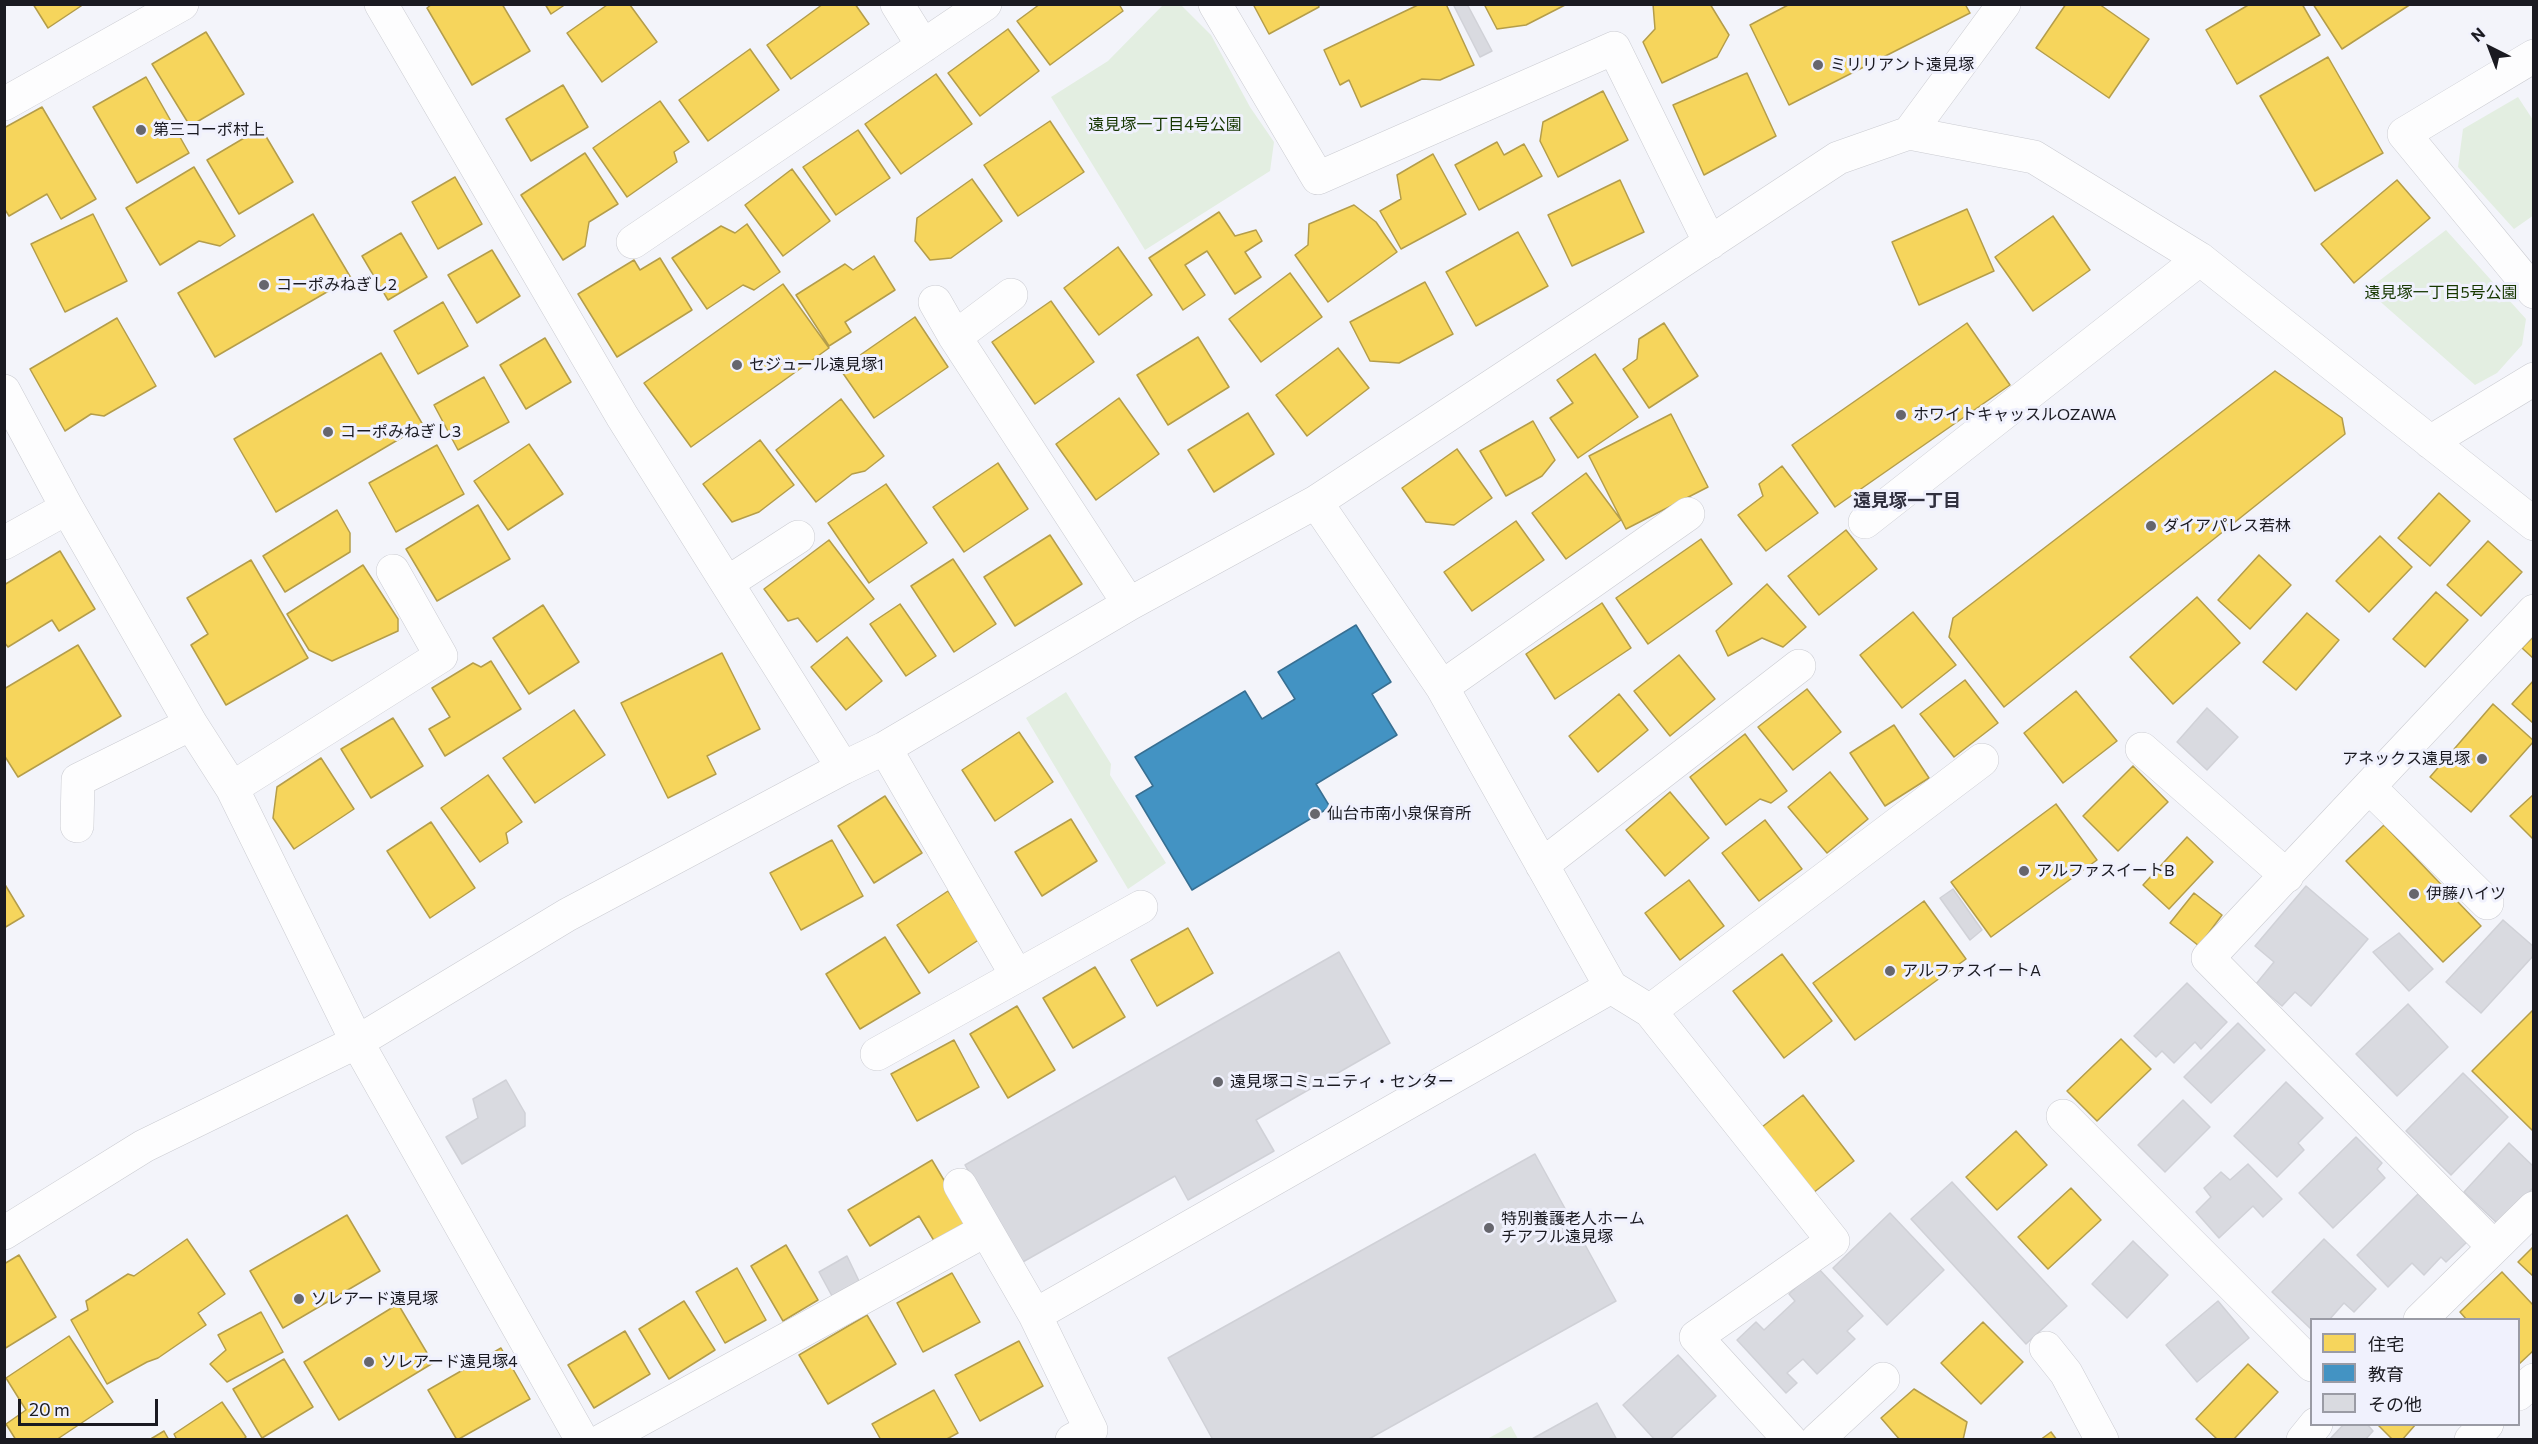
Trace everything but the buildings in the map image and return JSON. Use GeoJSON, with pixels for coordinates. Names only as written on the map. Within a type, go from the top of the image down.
{"type":"FeatureCollection","features":[{"type":"Feature","properties":{"kind":"street"},"geometry":{"type":"LineString","coordinates":[[4,104],[182,4]]}},
{"type":"Feature","properties":{"kind":"street"},"geometry":{"type":"LineString","coordinates":[[381,4],[622,416],[843,768]]}},
{"type":"Feature","properties":{"kind":"street"},"geometry":{"type":"LineString","coordinates":[[897,4],[923,46]]}},
{"type":"Feature","properties":{"kind":"street"},"geometry":{"type":"LineString","coordinates":[[633,242],[985,4]]}},
{"type":"Feature","properties":{"kind":"street"},"geometry":{"type":"LineString","coordinates":[[1215,4],[1318,178],[1614,48],[1710,243]]}},
{"type":"Feature","properties":{"kind":"street"},"geometry":{"type":"LineString","coordinates":[[1909,133],[2004,4]]}},
{"type":"Feature","properties":{"kind":"street"},"geometry":{"type":"LineString","coordinates":[[2534,56],[2403,134],[2534,292]]}},
{"type":"Feature","properties":{"kind":"street"},"geometry":{"type":"LineString","coordinates":[[4,1233],[144,1146],[357,1042],[567,915],[843,768],[885,748],[1129,604],[1316,502],[1838,158],[1909,133],[2034,157],[2200,259],[2534,524]]}},
{"type":"Feature","properties":{"kind":"street"},"geometry":{"type":"LineString","coordinates":[[1865,522],[2200,259]]}},
{"type":"Feature","properties":{"kind":"street"},"geometry":{"type":"LineString","coordinates":[[955,337],[1011,295]]}},
{"type":"Feature","properties":{"kind":"street"},"geometry":{"type":"LineString","coordinates":[[935,302],[955,337],[1129,604]]}},
{"type":"Feature","properties":{"kind":"street"},"geometry":{"type":"LineString","coordinates":[[2430,442],[2534,379]]}},
{"type":"Feature","properties":{"kind":"street"},"geometry":{"type":"LineString","coordinates":[[4,391],[190,724],[232,788],[357,1042],[582,1440]]}},
{"type":"Feature","properties":{"kind":"street"},"geometry":{"type":"LineString","coordinates":[[1316,502],[1442,687],[1611,987],[1650,1011],[1833,1241],[1696,1336],[1790,1440]]}},
{"type":"Feature","properties":{"kind":"street"},"geometry":{"type":"LineString","coordinates":[[4,543],[68,508]]}},
{"type":"Feature","properties":{"kind":"street"},"geometry":{"type":"LineString","coordinates":[[1442,687],[1688,514]]}},
{"type":"Feature","properties":{"kind":"street"},"geometry":{"type":"LineString","coordinates":[[727,583],[798,537]]}},
{"type":"Feature","properties":{"kind":"street"},"geometry":{"type":"LineString","coordinates":[[232,788],[441,656],[393,571]]}},
{"type":"Feature","properties":{"kind":"street"},"geometry":{"type":"LineString","coordinates":[[2494,1247],[2208,958],[2534,610]]}},
{"type":"Feature","properties":{"kind":"street"},"geometry":{"type":"LineString","coordinates":[[1542,865],[1799,666]]}},
{"type":"Feature","properties":{"kind":"street"},"geometry":{"type":"LineString","coordinates":[[77,826],[78,780],[190,724]]}},
{"type":"Feature","properties":{"kind":"street"},"geometry":{"type":"LineString","coordinates":[[885,748],[1017,976]]}},
{"type":"Feature","properties":{"kind":"street"},"geometry":{"type":"LineString","coordinates":[[2142,749],[2286,876]]}},
{"type":"Feature","properties":{"kind":"street"},"geometry":{"type":"LineString","coordinates":[[1650,1011],[1982,760]]}},
{"type":"Feature","properties":{"kind":"street"},"geometry":{"type":"LineString","coordinates":[[2369,787],[2487,903]]}},
{"type":"Feature","properties":{"kind":"street"},"geometry":{"type":"LineString","coordinates":[[877,1054],[1141,907]]}},
{"type":"Feature","properties":{"kind":"street"},"geometry":{"type":"LineString","coordinates":[[1035,1315],[1611,987]]}},
{"type":"Feature","properties":{"kind":"street"},"geometry":{"type":"LineString","coordinates":[[2063,1116],[2310,1363]]}},
{"type":"Feature","properties":{"kind":"street"},"geometry":{"type":"LineString","coordinates":[[960,1185],[984,1231],[1035,1315],[1090,1430],[1072,1440]]}},
{"type":"Feature","properties":{"kind":"street"},"geometry":{"type":"LineString","coordinates":[[2422,1318],[2534,1208]]}},
{"type":"Feature","properties":{"kind":"street"},"geometry":{"type":"LineString","coordinates":[[603,1440],[984,1231]]}},
{"type":"Feature","properties":{"kind":"street"},"geometry":{"type":"LineString","coordinates":[[2046,1348],[2066,1373],[2102,1440]]}},
{"type":"Feature","properties":{"kind":"street"},"geometry":{"type":"LineString","coordinates":[[1817,1440],[1883,1379]]}},
{"type":"Feature","properties":{"kind":"street"},"geometry":{"type":"LineString","coordinates":[[2520,1392],[2534,1380]]}},
{"type":"Feature","properties":{"kind":"street"},"geometry":{"type":"LineString","coordinates":[[2303,1440],[2315,1426]]}},
{"type":"Feature","properties":{"kind":"street"},"geometry":{"type":"LineString","coordinates":[[2471,1440],[2486,1426]]}},
{"type":"Feature","properties":{"kind":"green space","name":"遠見塚一丁目4号公園"},"geometry":{"type":"Polygon","coordinates":[[[1163,5],[1181,5],[1211,35],[1250,107],[1274,142],[1270,171],[1145,250],[1051,97],[1108,61],[1163,5]]]}},
{"type":"Feature","properties":{"kind":"green space"},"geometry":{"type":"Polygon","coordinates":[[[2518,97],[2533,120],[2534,215],[2514,229],[2458,167],[2463,129],[2518,97]]]}},
{"type":"Feature","properties":{"kind":"green space","name":"遠見塚一丁目5号公園"},"geometry":{"type":"Polygon","coordinates":[[[2446,230],[2526,319],[2522,345],[2497,373],[2475,385],[2367,290],[2446,230]]]}},
{"type":"Feature","properties":{"kind":"green space"},"geometry":{"type":"Polygon","coordinates":[[[1066,692],[1111,764],[1110,775],[1166,863],[1128,889],[1026,718],[1066,692]]]}},
{"type":"Feature","properties":{"kind":"green space"},"geometry":{"type":"Polygon","coordinates":[[[1511,1426],[1518,1439],[1487,1439],[1511,1426]]]}},
{"type":"Feature","properties":{"kind":"place","name":"ミリリアント遠見塚"},"geometry":{"type":"Point","coordinates":[1818,65]}},
{"type":"Feature","properties":{"kind":"place","name":"第三コーポ村上"},"geometry":{"type":"Point","coordinates":[141,130]}},
{"type":"Feature","properties":{"kind":"place","name":"コーポみねぎし2"},"geometry":{"type":"Point","coordinates":[264,285]}},
{"type":"Feature","properties":{"kind":"place","name":"セジュール遠見塚1"},"geometry":{"type":"Point","coordinates":[737,365]}},
{"type":"Feature","properties":{"kind":"place","name":"ホワイトキャッスルOZAWA"},"geometry":{"type":"Point","coordinates":[1901,415]}},
{"type":"Feature","properties":{"kind":"place","name":"コーポみねぎし3"},"geometry":{"type":"Point","coordinates":[328,432]}},
{"type":"Feature","properties":{"kind":"place","name":"ダイアパレス若林"},"geometry":{"type":"Point","coordinates":[2151,526]}},
{"type":"Feature","properties":{"kind":"place","name":"アネックス遠見塚"},"geometry":{"type":"Point","coordinates":[2482,759]}},
{"type":"Feature","properties":{"kind":"place","name":"仙台市南小泉保育所"},"geometry":{"type":"Point","coordinates":[1315,814]}},
{"type":"Feature","properties":{"kind":"place","name":"アルファスイートB"},"geometry":{"type":"Point","coordinates":[2024,871]}},
{"type":"Feature","properties":{"kind":"place","name":"伊藤ハイツ"},"geometry":{"type":"Point","coordinates":[2414,894]}},
{"type":"Feature","properties":{"kind":"place","name":"アルファスイートA"},"geometry":{"type":"Point","coordinates":[1890,971]}},
{"type":"Feature","properties":{"kind":"place","name":"遠見塚コミュニティ・センター"},"geometry":{"type":"Point","coordinates":[1218,1082]}},
{"type":"Feature","properties":{"kind":"place","name":"特別養護老人ホーム チアフル遠見塚"},"geometry":{"type":"Point","coordinates":[1489,1228]}},
{"type":"Feature","properties":{"kind":"place","name":"ソレアード遠見塚"},"geometry":{"type":"Point","coordinates":[299,1299]}},
{"type":"Feature","properties":{"kind":"place","name":"ソレアード遠見塚4"},"geometry":{"type":"Point","coordinates":[369,1362]}},
{"type":"Feature","properties":{"kind":"district","name":"遠見塚一丁目"},"geometry":{"type":"Point","coordinates":[1907,501]}}]}
